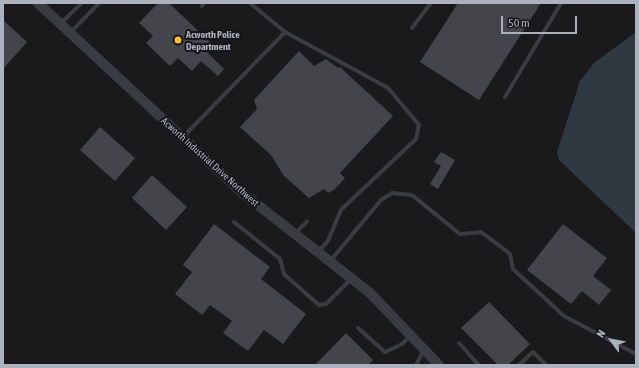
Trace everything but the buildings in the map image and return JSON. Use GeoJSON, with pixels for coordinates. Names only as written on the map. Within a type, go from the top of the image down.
{"type":"FeatureCollection","features":[{"type":"Feature","properties":{"kind":"street","name":"Acworth Industrial Drive Northwest"},"geometry":{"type":"LineString","coordinates":[[44,5],[60,24],[240,191],[353,277],[439,365]]}},
{"type":"Feature","properties":{"kind":"lane"},"geometry":{"type":"LineString","coordinates":[[60,24],[82,3]]}},
{"type":"Feature","properties":{"kind":"lane"},"geometry":{"type":"LineString","coordinates":[[70,33],[99,3]]}},
{"type":"Feature","properties":{"kind":"lane"},"geometry":{"type":"LineString","coordinates":[[250,3],[285,32],[388,88],[419,125],[416,139],[341,210],[328,241],[319,251]]}},
{"type":"Feature","properties":{"kind":"lane"},"geometry":{"type":"LineString","coordinates":[[412,28],[431,3]]}},
{"type":"Feature","properties":{"kind":"lane"},"geometry":{"type":"LineString","coordinates":[[505,97],[562,3]]}},
{"type":"Feature","properties":{"kind":"lane"},"geometry":{"type":"LineString","coordinates":[[183,137],[285,32]]}},
{"type":"Feature","properties":{"kind":"lane"},"geometry":{"type":"LineString","coordinates":[[331,260],[381,200],[392,193],[412,195],[460,234],[481,232],[510,254],[513,269],[564,316],[636,354]]}},
{"type":"Feature","properties":{"kind":"lane"},"geometry":{"type":"LineString","coordinates":[[296,233],[307,221]]}},
{"type":"Feature","properties":{"kind":"lane"},"geometry":{"type":"LineString","coordinates":[[234,222],[280,259],[284,274],[319,305],[326,304],[353,277]]}},
{"type":"Feature","properties":{"kind":"lane"},"geometry":{"type":"LineString","coordinates":[[358,328],[385,352],[402,344],[411,335]]}},
{"type":"Feature","properties":{"kind":"lane"},"geometry":{"type":"LineString","coordinates":[[459,343],[479,365]]}},
{"type":"Feature","properties":{"kind":"lane"},"geometry":{"type":"LineString","coordinates":[[416,365],[424,349]]}},
{"type":"Feature","properties":{"kind":"lane"},"geometry":{"type":"LineString","coordinates":[[519,365],[533,352],[546,365]]}},
{"type":"Feature","properties":{"kind":"shaded area"},"geometry":{"type":"Polygon","coordinates":[[[636,32],[636,233],[559,160],[557,152],[580,81],[594,63],[636,32]]]}},
{"type":"Feature","properties":{"kind":"place","name":"Acworth Police Department"},"geometry":{"type":"Point","coordinates":[178,40]}}]}
